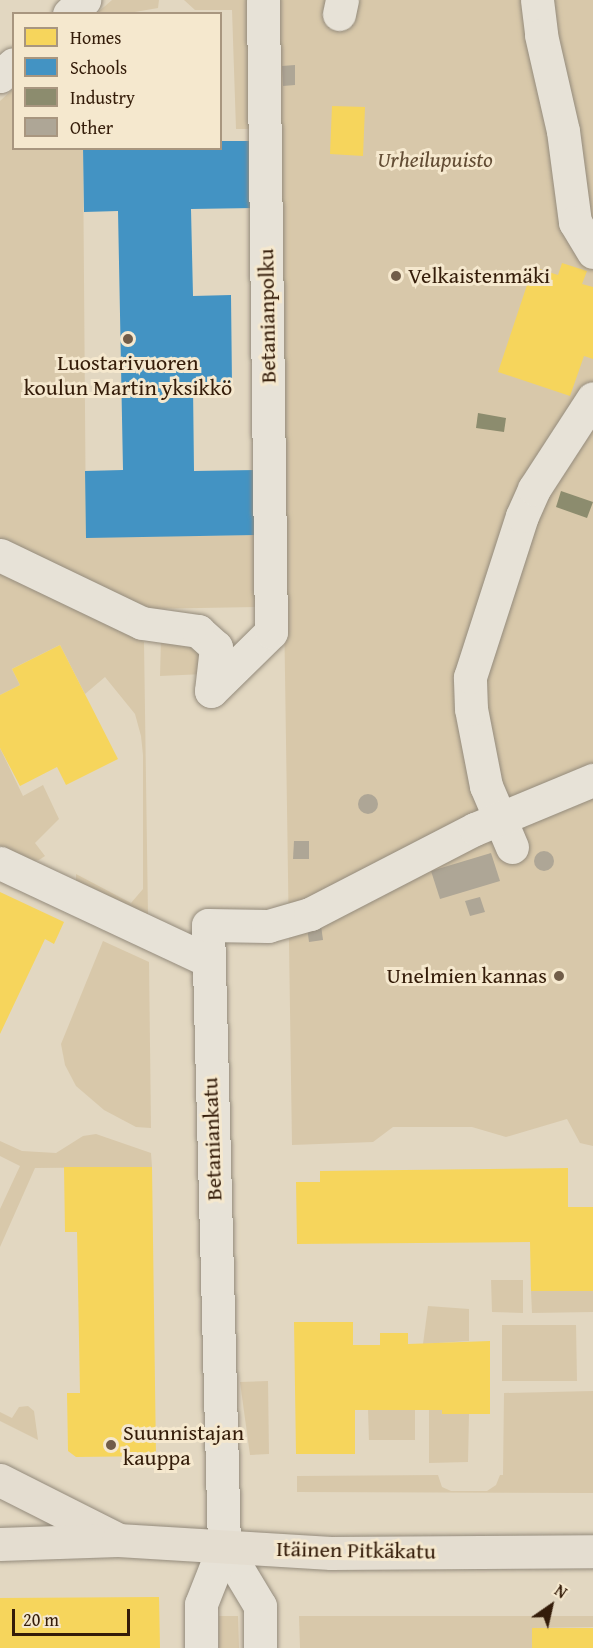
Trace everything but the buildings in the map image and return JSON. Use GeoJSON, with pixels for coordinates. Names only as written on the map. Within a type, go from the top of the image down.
{"type":"FeatureCollection","features":[{"type":"Feature","properties":{"kind":"main road","name":"Itäinen Pitkäkatu"},"geometry":{"type":"LineString","coordinates":[[0,1480],[118,1540]]}},
{"type":"Feature","properties":{"kind":"main road","name":"Itäinen Pitkäkatu"},"geometry":{"type":"LineString","coordinates":[[0,1544],[118,1540],[331,1553],[593,1551]]}},
{"type":"Feature","properties":{"kind":"street"},"geometry":{"type":"LineString","coordinates":[[71,12],[84,0]]}},
{"type":"Feature","properties":{"kind":"street","name":"Betanianpolku"},"geometry":{"type":"LineString","coordinates":[[0,555],[142,623],[198,631],[216,647],[211,691],[271,632],[263,0]]}},
{"type":"Feature","properties":{"kind":"street"},"geometry":{"type":"LineString","coordinates":[[537,0],[541,35],[563,131],[575,222],[593,252]]}},
{"type":"Feature","properties":{"kind":"street"},"geometry":{"type":"LineString","coordinates":[[0,76],[12,66]]}},
{"type":"Feature","properties":{"kind":"street"},"geometry":{"type":"LineString","coordinates":[[593,398],[534,489],[522,516],[470,678],[471,709],[486,786],[506,833],[593,780]]}},
{"type":"Feature","properties":{"kind":"street","name":"Betaniankatu"},"geometry":{"type":"LineString","coordinates":[[201,1648],[201,1604],[224,1546],[207,960],[208,925],[268,926],[310,914],[409,861],[506,833]]}},
{"type":"Feature","properties":{"kind":"street"},"geometry":{"type":"LineString","coordinates":[[0,863],[207,960]]}},
{"type":"Feature","properties":{"kind":"street","name":"Betaniankatu"},"geometry":{"type":"LineString","coordinates":[[224,1546],[260,1606],[260,1648]]}},
{"type":"Feature","properties":{"kind":"green space"},"geometry":{"type":"Polygon","coordinates":[[[112,0],[159,0],[158,8],[135,12],[98,12],[112,0]]]}},
{"type":"Feature","properties":{"kind":"green space"},"geometry":{"type":"Polygon","coordinates":[[[184,0],[250,0],[252,129],[236,129],[232,10],[195,10],[184,0]]]}},
{"type":"Feature","properties":{"kind":"green space","name":"Urheilupuisto"},"geometry":{"type":"Polygon","coordinates":[[[275,0],[593,0],[593,1146],[580,1143],[567,1119],[506,1137],[472,1127],[393,1127],[373,1142],[292,1145],[275,0]]]}},
{"type":"Feature","properties":{"kind":"green space"},"geometry":{"type":"Polygon","coordinates":[[[12,90],[12,150],[83,150],[86,537],[259,535],[260,607],[144,609],[0,541],[0,101],[12,90]]]}},
{"type":"Feature","properties":{"kind":"green space"},"geometry":{"type":"Polygon","coordinates":[[[0,573],[144,642],[148,916],[76,882],[76,874],[131,903],[143,889],[143,755],[135,714],[105,677],[85,694],[60,645],[12,669],[20,685],[0,695],[0,573]]]}},
{"type":"Feature","properties":{"kind":"green space"},"geometry":{"type":"Polygon","coordinates":[[[161,639],[198,640],[204,674],[160,676],[161,639]]]}},
{"type":"Feature","properties":{"kind":"green space"},"geometry":{"type":"Polygon","coordinates":[[[0,748],[23,796],[43,785],[59,819],[35,843],[45,856],[39,860],[33,861],[0,846],[0,748]]]}},
{"type":"Feature","properties":{"kind":"green space"},"geometry":{"type":"Polygon","coordinates":[[[103,941],[149,962],[151,1128],[136,1127],[104,1110],[76,1086],[65,1065],[61,1044],[103,941]]]}},
{"type":"Feature","properties":{"kind":"green space"},"geometry":{"type":"Polygon","coordinates":[[[96,1134],[151,1153],[152,1167],[35,1168],[0,1247],[0,1209],[20,1166],[0,1156],[0,1141],[22,1151],[56,1153],[83,1136],[96,1134]]]}},
{"type":"Feature","properties":{"kind":"green space"},"geometry":{"type":"Polygon","coordinates":[[[491,1280],[523,1280],[523,1313],[492,1312],[491,1280]]]}},
{"type":"Feature","properties":{"kind":"green space"},"geometry":{"type":"Polygon","coordinates":[[[531,1291],[593,1291],[593,1312],[532,1313],[531,1291]]]}},
{"type":"Feature","properties":{"kind":"green space"},"geometry":{"type":"Polygon","coordinates":[[[428,1306],[469,1309],[469,1341],[423,1344],[428,1306]]]}},
{"type":"Feature","properties":{"kind":"green space"},"geometry":{"type":"Polygon","coordinates":[[[502,1325],[576,1325],[577,1381],[502,1381],[502,1325]]]}},
{"type":"Feature","properties":{"kind":"green space"},"geometry":{"type":"Polygon","coordinates":[[[268,1381],[269,1454],[250,1455],[240,1382],[268,1381]]]}},
{"type":"Feature","properties":{"kind":"green space"},"geometry":{"type":"Polygon","coordinates":[[[593,1391],[593,1493],[297,1492],[297,1476],[438,1475],[442,1487],[451,1491],[487,1491],[496,1485],[500,1475],[503,1475],[504,1393],[593,1391]]]}},
{"type":"Feature","properties":{"kind":"green space"},"geometry":{"type":"Polygon","coordinates":[[[28,1406],[34,1411],[38,1440],[0,1421],[0,1412],[12,1418],[19,1407],[28,1406]]]}},
{"type":"Feature","properties":{"kind":"green space"},"geometry":{"type":"Polygon","coordinates":[[[368,1410],[415,1410],[415,1440],[369,1440],[368,1410]]]}},
{"type":"Feature","properties":{"kind":"green space"},"geometry":{"type":"Polygon","coordinates":[[[429,1410],[442,1410],[442,1414],[469,1414],[468,1462],[429,1463],[429,1410]]]}},
{"type":"Feature","properties":{"kind":"green space"},"geometry":{"type":"Polygon","coordinates":[[[219,1616],[238,1616],[239,1648],[219,1648],[219,1616]]]}},
{"type":"Feature","properties":{"kind":"green space"},"geometry":{"type":"Polygon","coordinates":[[[299,1616],[593,1616],[593,1627],[532,1628],[532,1648],[300,1648],[299,1616]]]}},
{"type":"Feature","properties":{"kind":"place","name":"Velkaistenmäki"},"geometry":{"type":"Point","coordinates":[396,276]}},
{"type":"Feature","properties":{"kind":"place","name":"Luostarivuoren koulun Martin yksikkö"},"geometry":{"type":"Point","coordinates":[128,339]}},
{"type":"Feature","properties":{"kind":"place","name":"Unelmien kannas"},"geometry":{"type":"Point","coordinates":[559,976]}},
{"type":"Feature","properties":{"kind":"place","name":"Suunnistajan kauppa"},"geometry":{"type":"Point","coordinates":[111,1445]}}]}
